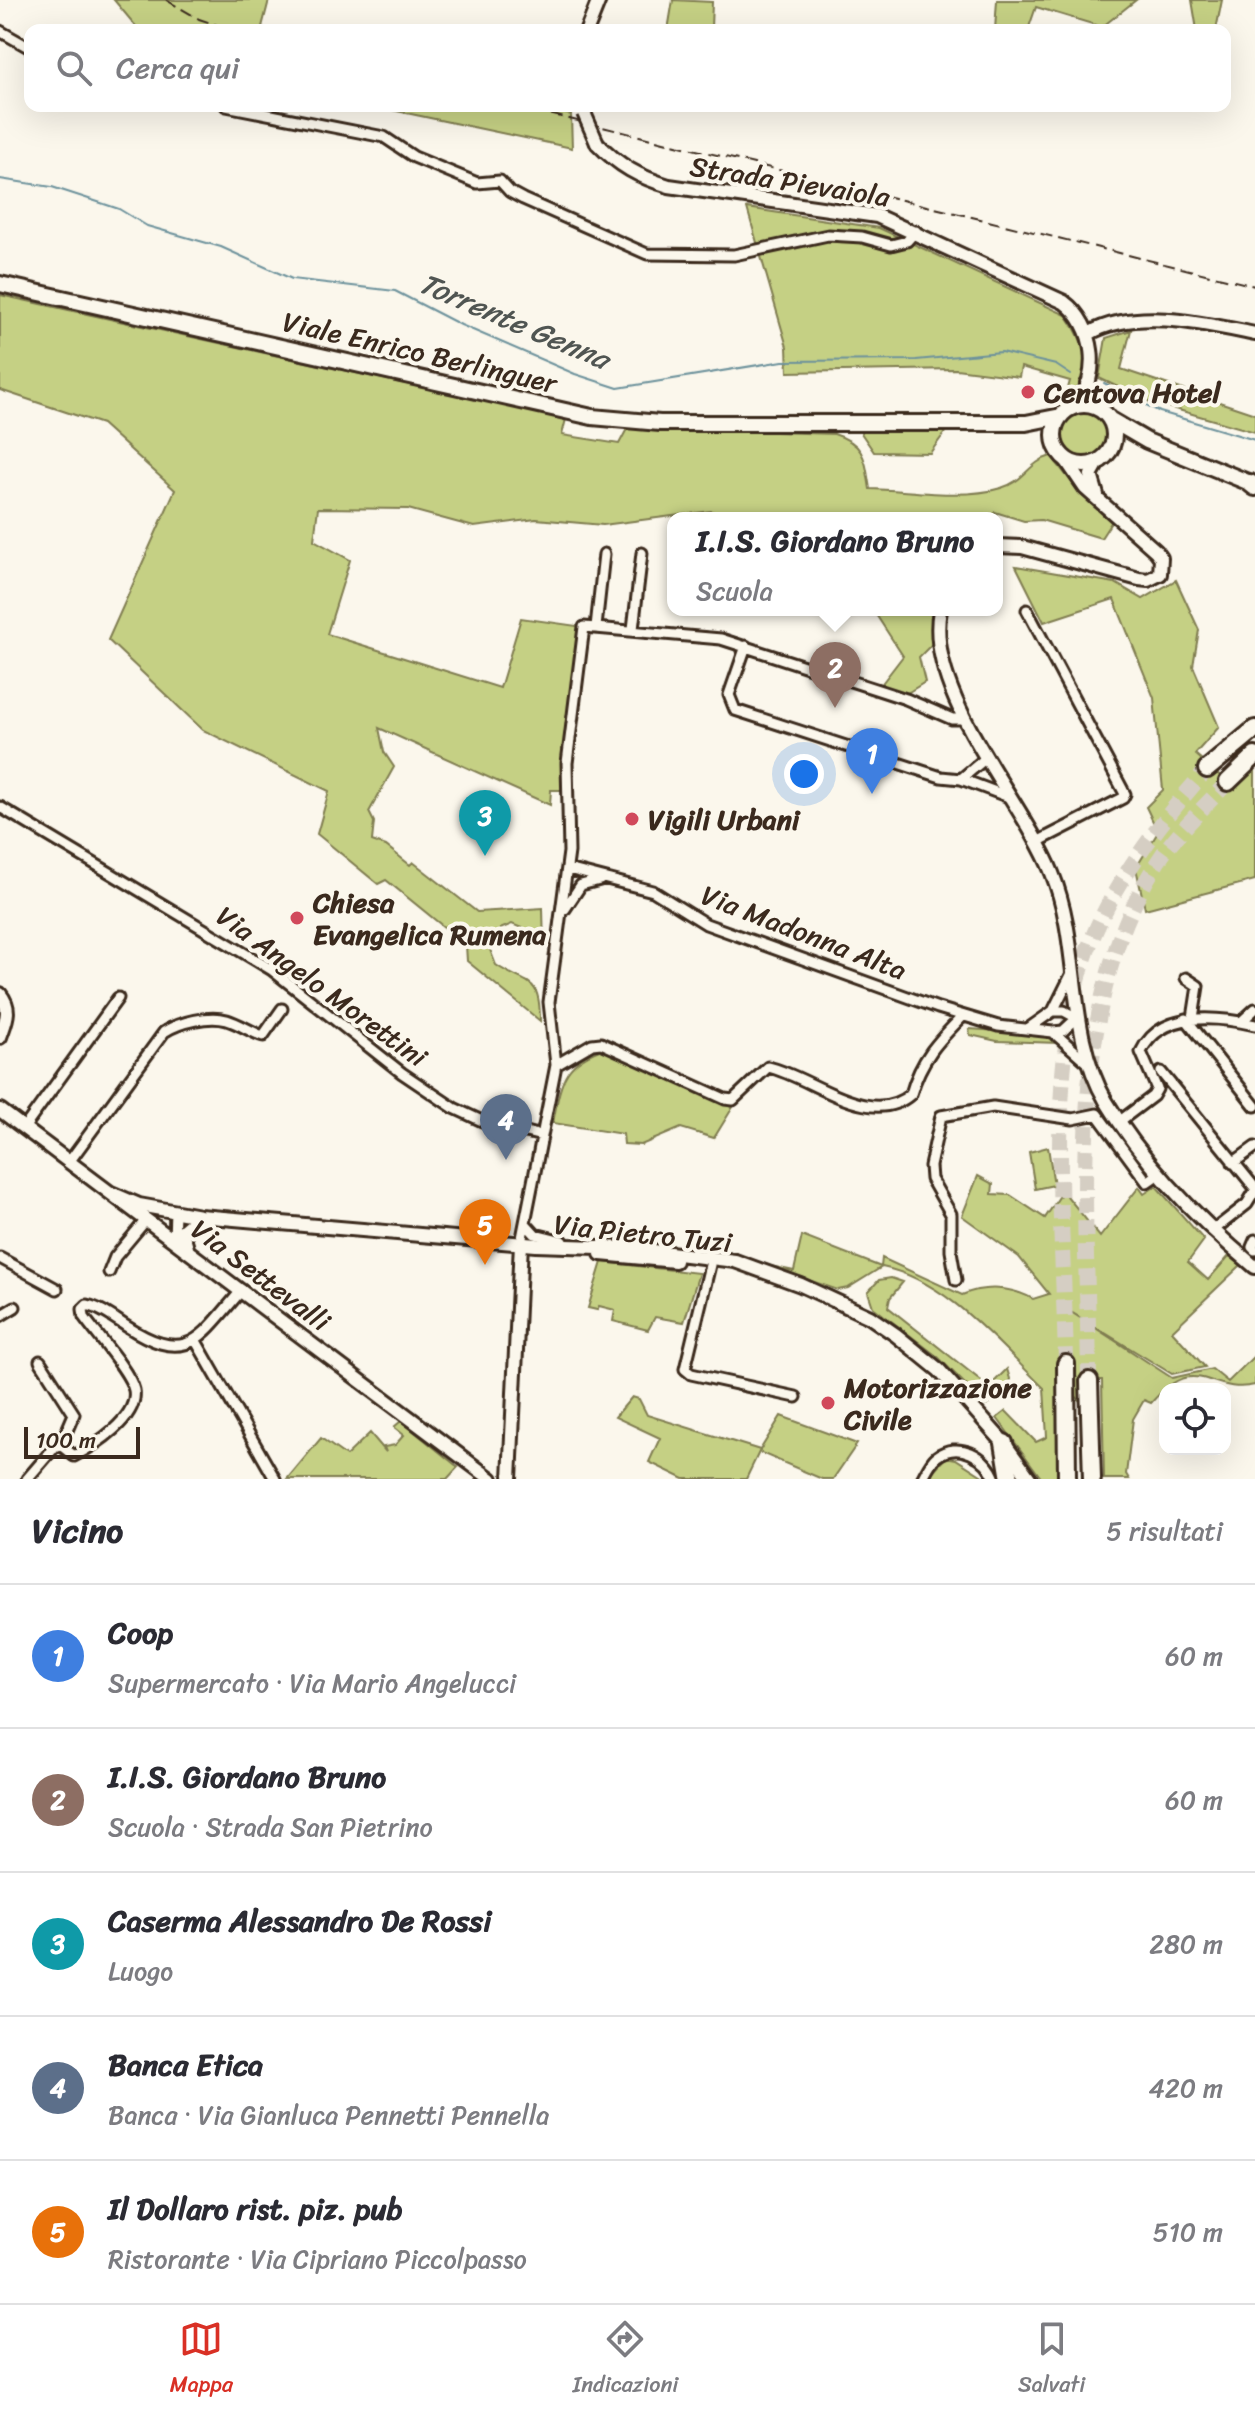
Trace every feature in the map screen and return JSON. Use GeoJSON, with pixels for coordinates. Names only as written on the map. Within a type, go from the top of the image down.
{"type":"FeatureCollection","features":[{"type":"Feature","properties":{"kind":"highway"},"geometry":{"type":"LineString","coordinates":[[1255,722],[1213,762],[1255,729]]}},
{"type":"Feature","properties":{"kind":"highway"},"geometry":{"type":"LineString","coordinates":[[1232,778],[1255,758]]}},
{"type":"Feature","properties":{"kind":"highway"},"geometry":{"type":"LineString","coordinates":[[1066,1364],[1067,1479]]}},
{"type":"Feature","properties":{"kind":"highway"},"geometry":{"type":"LineString","coordinates":[[1089,1381],[1092,1479]]}},
{"type":"Feature","properties":{"kind":"highway"},"geometry":{"type":"LineString","coordinates":[[1091,1425],[1098,1453],[1099,1479]]}},
{"type":"Feature","properties":{"kind":"highway"},"geometry":{"type":"LineString","coordinates":[[1004,1443],[1010,1479]]}},
{"type":"Feature","properties":{"kind":"main road"},"geometry":{"type":"LineString","coordinates":[[589,24],[599,0]]}},
{"type":"Feature","properties":{"kind":"main road","name":"Strada Pievaiola"},"geometry":{"type":"LineString","coordinates":[[583,112],[597,143],[617,164],[640,177],[669,186],[856,211],[916,231],[1064,302],[1075,311],[1090,333]]}},
{"type":"Feature","properties":{"kind":"main road","name":"Viale Enrico Berlinguer"},"geometry":{"type":"LineString","coordinates":[[3,283],[592,417],[660,423],[1026,423],[1061,416]]}},
{"type":"Feature","properties":{"kind":"main road"},"geometry":{"type":"LineString","coordinates":[[1003,546],[1022,547],[1139,579],[1155,577],[1163,567],[1161,558],[1085,488],[1056,443],[1055,431],[1061,416],[1075,406],[1087,383],[1092,349],[1090,333],[1117,324],[1167,321],[1255,334]]}},
{"type":"Feature","properties":{"kind":"main road"},"geometry":{"type":"LineString","coordinates":[[1087,383],[1100,409],[1111,420],[1147,441],[1253,485]]}},
{"type":"Feature","properties":{"kind":"main road"},"geometry":{"type":"LineString","coordinates":[[1075,406],[1100,409]]}},
{"type":"Feature","properties":{"kind":"main road"},"geometry":{"type":"LineString","coordinates":[[1098,498],[1091,475],[1111,448],[1114,437],[1111,420]]}},
{"type":"Feature","properties":{"kind":"main road"},"geometry":{"type":"LineString","coordinates":[[1026,423],[1056,443]]}},
{"type":"Feature","properties":{"kind":"main road"},"geometry":{"type":"LineString","coordinates":[[1111,448],[1147,441]]}},
{"type":"Feature","properties":{"kind":"main road"},"geometry":{"type":"LineString","coordinates":[[1064,457],[1081,464],[1099,461]]}},
{"type":"Feature","properties":{"kind":"main road"},"geometry":{"type":"LineString","coordinates":[[940,616],[941,654],[966,719],[1037,842],[1059,894],[1086,1061],[1120,1121],[1160,1173],[1255,1267]]}},
{"type":"Feature","properties":{"kind":"main road"},"geometry":{"type":"LineString","coordinates":[[0,994],[7,1004],[8,1014],[0,1037]]}},
{"type":"Feature","properties":{"kind":"main road","name":"Via Settevalli"},"geometry":{"type":"LineString","coordinates":[[0,1110],[111,1193],[146,1214],[174,1240],[491,1479]]}},
{"type":"Feature","properties":{"kind":"main road","name":"Via Pietro Tuzi"},"geometry":{"type":"LineString","coordinates":[[146,1214],[175,1211],[200,1216],[521,1243],[745,1267]]}},
{"type":"Feature","properties":{"kind":"main road"},"geometry":{"type":"LineString","coordinates":[[187,1248],[182,1231],[200,1216]]}},
{"type":"Feature","properties":{"kind":"main road"},"geometry":{"type":"LineString","coordinates":[[497,1241],[513,1250],[519,1271]]}},
{"type":"Feature","properties":{"kind":"main road"},"geometry":{"type":"LineString","coordinates":[[510,1479],[521,1243]]}},
{"type":"Feature","properties":{"kind":"main road","name":"Via Pietro Tuzi"},"geometry":{"type":"LineString","coordinates":[[540,1247],[580,1245],[722,1259],[801,1285],[870,1317],[939,1370],[1004,1443],[1030,1479]]}},
{"type":"Feature","properties":{"kind":"main road"},"geometry":{"type":"LineString","coordinates":[[519,1271],[528,1254],[540,1247]]}},
{"type":"Feature","properties":{"kind":"main road"},"geometry":{"type":"LineString","coordinates":[[478,1468],[500,1468],[512,1450]]}},
{"type":"Feature","properties":{"kind":"street"},"geometry":{"type":"LineString","coordinates":[[0,31],[24,45]]}},
{"type":"Feature","properties":{"kind":"street"},"geometry":{"type":"LineString","coordinates":[[257,112],[384,137],[414,157],[477,183],[500,181],[510,192],[523,199],[647,254],[707,257],[749,253],[828,235],[900,244],[916,231]]}},
{"type":"Feature","properties":{"kind":"street"},"geometry":{"type":"LineString","coordinates":[[633,629],[642,553]]}},
{"type":"Feature","properties":{"kind":"street"},"geometry":{"type":"LineString","coordinates":[[596,627],[604,554]]}},
{"type":"Feature","properties":{"kind":"street"},"geometry":{"type":"LineString","coordinates":[[1027,610],[1125,794],[1123,798],[1037,842]]}},
{"type":"Feature","properties":{"kind":"street"},"geometry":{"type":"LineString","coordinates":[[521,1243],[556,1065],[549,1002],[568,869],[567,763],[584,627],[721,639],[906,699],[952,719],[966,719]]}},
{"type":"Feature","properties":{"kind":"street"},"geometry":{"type":"LineString","coordinates":[[746,646],[729,695],[735,710],[941,777],[961,779],[1012,798]]}},
{"type":"Feature","properties":{"kind":"street"},"geometry":{"type":"LineString","coordinates":[[961,779],[987,757]]}},
{"type":"Feature","properties":{"kind":"street"},"geometry":{"type":"LineString","coordinates":[[983,786],[989,784],[996,773]]}},
{"type":"Feature","properties":{"kind":"street","name":"Via Angelo Morettini"},"geometry":{"type":"LineString","coordinates":[[0,807],[272,970],[402,1073],[454,1108],[482,1121],[542,1136]]}},
{"type":"Feature","properties":{"kind":"street","name":"Via Madonna Alta"},"geometry":{"type":"LineString","coordinates":[[568,869],[653,891],[706,924],[963,1016],[998,1026],[1053,1032]]}},
{"type":"Feature","properties":{"kind":"street"},"geometry":{"type":"LineString","coordinates":[[562,915],[581,885],[608,879]]}},
{"type":"Feature","properties":{"kind":"street"},"geometry":{"type":"LineString","coordinates":[[1029,1028],[1053,1011],[1071,975]]}},
{"type":"Feature","properties":{"kind":"street"},"geometry":{"type":"LineString","coordinates":[[1186,978],[1198,986],[1190,1019]]}},
{"type":"Feature","properties":{"kind":"street"},"geometry":{"type":"LineString","coordinates":[[24,1128],[118,998]]}},
{"type":"Feature","properties":{"kind":"street"},"geometry":{"type":"LineString","coordinates":[[69,1162],[164,1032],[193,1022],[225,1020],[263,1036],[282,1009]]}},
{"type":"Feature","properties":{"kind":"street"},"geometry":{"type":"LineString","coordinates":[[1241,1022],[1255,1009]]}},
{"type":"Feature","properties":{"kind":"street"},"geometry":{"type":"LineString","coordinates":[[1053,1011],[1064,1011],[1077,1018],[1063,1031],[1053,1032]]}},
{"type":"Feature","properties":{"kind":"street"},"geometry":{"type":"LineString","coordinates":[[556,1065],[592,1044],[601,1043],[725,1099],[733,1100],[768,1067],[854,1103],[892,1104],[911,1094],[922,1062],[933,1045],[963,1016]]}},
{"type":"Feature","properties":{"kind":"street"},"geometry":{"type":"LineString","coordinates":[[1190,1019],[1255,1106]]}},
{"type":"Feature","properties":{"kind":"street"},"geometry":{"type":"LineString","coordinates":[[1120,1121],[1153,1096],[1157,1089],[1143,1047],[1190,1019],[1255,1025]]}},
{"type":"Feature","properties":{"kind":"street"},"geometry":{"type":"LineString","coordinates":[[1053,1032],[1086,1061]]}},
{"type":"Feature","properties":{"kind":"street"},"geometry":{"type":"LineString","coordinates":[[1161,1072],[1255,1190],[1247,1204],[1215,1229]]}},
{"type":"Feature","properties":{"kind":"street"},"geometry":{"type":"LineString","coordinates":[[956,1280],[951,1251],[951,1214],[931,1179],[930,1166],[941,1116],[993,1107],[1073,1119],[1097,1114],[1147,1182],[1160,1173]]}},
{"type":"Feature","properties":{"kind":"street"},"geometry":{"type":"LineString","coordinates":[[1233,1163],[1255,1147]]}},
{"type":"Feature","properties":{"kind":"street"},"geometry":{"type":"LineString","coordinates":[[174,1240],[175,1211]]}},
{"type":"Feature","properties":{"kind":"street"},"geometry":{"type":"LineString","coordinates":[[109,1272],[115,1257],[146,1214]]}},
{"type":"Feature","properties":{"kind":"street"},"geometry":{"type":"LineString","coordinates":[[525,1223],[535,1234],[544,1238],[580,1245]]}},
{"type":"Feature","properties":{"kind":"street"},"geometry":{"type":"LineString","coordinates":[[1255,1240],[1252,1247],[1255,1250]]}},
{"type":"Feature","properties":{"kind":"street"},"geometry":{"type":"LineString","coordinates":[[0,1258],[57,1289]]}},
{"type":"Feature","properties":{"kind":"street"},"geometry":{"type":"LineString","coordinates":[[710,1265],[685,1369],[691,1374],[796,1397]]}},
{"type":"Feature","properties":{"kind":"street"},"geometry":{"type":"LineString","coordinates":[[58,1443],[74,1456],[93,1447],[113,1433],[133,1400],[132,1385],[84,1317],[83,1309],[87,1305],[146,1339],[185,1346],[196,1341],[242,1290]]}},
{"type":"Feature","properties":{"kind":"street"},"geometry":{"type":"LineString","coordinates":[[0,1316],[15,1307]]}},
{"type":"Feature","properties":{"kind":"street"},"geometry":{"type":"LineString","coordinates":[[196,1341],[275,1479]]}},
{"type":"Feature","properties":{"kind":"street"},"geometry":{"type":"LineString","coordinates":[[27,1479],[72,1425],[74,1414],[40,1361]]}},
{"type":"Feature","properties":{"kind":"street"},"geometry":{"type":"LineString","coordinates":[[922,1479],[935,1457],[953,1449],[980,1456],[991,1468],[995,1479]]}},
{"type":"Feature","properties":{"kind":"green space"},"geometry":{"type":"Polygon","coordinates":[[[114,0],[269,0],[263,24],[134,24],[114,0]]]}},
{"type":"Feature","properties":{"kind":"green space"},"geometry":{"type":"Polygon","coordinates":[[[673,0],[712,2],[711,24],[669,24],[673,0]]]}},
{"type":"Feature","properties":{"kind":"green space"},"geometry":{"type":"Polygon","coordinates":[[[997,0],[1136,0],[1106,24],[1092,24],[1036,7],[1030,24],[995,24],[997,0]]]}},
{"type":"Feature","properties":{"kind":"green space"},"geometry":{"type":"Polygon","coordinates":[[[1192,0],[1222,0],[1217,24],[1196,24],[1192,0]]]}},
{"type":"Feature","properties":{"kind":"green space"},"geometry":{"type":"Polygon","coordinates":[[[401,112],[560,112],[571,115],[572,148],[401,112]]]}},
{"type":"Feature","properties":{"kind":"green space"},"geometry":{"type":"Polygon","coordinates":[[[747,208],[879,228],[1066,315],[1084,350],[1086,363],[1082,386],[1063,406],[1070,381],[1021,367],[1019,377],[956,369],[788,372],[787,347],[747,208]]]}},
{"type":"Feature","properties":{"kind":"green space"},"geometry":{"type":"Polygon","coordinates":[[[0,295],[566,419],[562,435],[619,444],[628,427],[834,434],[852,443],[862,454],[870,489],[953,494],[986,492],[1009,485],[1051,456],[1077,489],[1112,521],[1101,538],[1041,520],[1024,521],[1003,512],[667,512],[667,517],[603,525],[536,519],[474,527],[408,509],[318,508],[314,540],[350,560],[327,634],[500,688],[521,618],[584,627],[567,772],[562,790],[551,790],[550,805],[379,728],[384,752],[394,767],[369,812],[374,822],[372,841],[386,846],[410,865],[413,862],[477,912],[543,908],[544,948],[539,935],[512,924],[500,929],[496,941],[491,939],[487,942],[496,965],[535,988],[540,1021],[467,961],[466,945],[386,880],[378,884],[317,834],[329,791],[203,730],[108,640],[175,490],[102,424],[0,390],[0,295]]]}},
{"type":"Feature","properties":{"kind":"green space"},"geometry":{"type":"Polygon","coordinates":[[[1131,330],[1121,369],[1255,414],[1255,432],[1147,401],[1099,378],[1106,338],[1131,330]]]}},
{"type":"Feature","properties":{"kind":"green space"},"geometry":{"type":"Polygon","coordinates":[[[1084,411],[1101,417],[1107,434],[1101,451],[1084,457],[1067,451],[1061,434],[1067,417],[1084,411]]]}},
{"type":"Feature","properties":{"kind":"green space"},"geometry":{"type":"Polygon","coordinates":[[[859,430],[946,431],[930,453],[874,452],[859,430]]]}},
{"type":"Feature","properties":{"kind":"green space"},"geometry":{"type":"Polygon","coordinates":[[[1016,566],[1115,583],[1143,599],[1176,580],[1199,630],[1193,666],[1219,727],[1195,754],[1233,787],[1255,771],[1255,880],[1145,909],[1136,868],[1158,832],[1146,807],[1163,790],[1154,698],[1114,599],[1044,622],[1016,566]]]}},
{"type":"Feature","properties":{"kind":"green space"},"geometry":{"type":"Polygon","coordinates":[[[877,616],[934,616],[933,643],[919,657],[925,682],[904,695],[880,686],[903,656],[877,616]]]}},
{"type":"Feature","properties":{"kind":"green space"},"geometry":{"type":"Polygon","coordinates":[[[969,1029],[1047,1034],[1070,1048],[1082,1065],[1059,1043],[997,1041],[970,1035],[969,1029]]]}},
{"type":"Feature","properties":{"kind":"green space"},"geometry":{"type":"Polygon","coordinates":[[[608,1047],[733,1107],[714,1138],[681,1128],[641,1145],[624,1144],[623,1134],[553,1123],[567,1074],[582,1059],[608,1047]]]}},
{"type":"Feature","properties":{"kind":"green space"},"geometry":{"type":"Polygon","coordinates":[[[1048,1147],[1054,1185],[1035,1189],[1029,1152],[1048,1147]]]}},
{"type":"Feature","properties":{"kind":"green space"},"geometry":{"type":"Polygon","coordinates":[[[978,1176],[993,1184],[992,1194],[1010,1195],[1045,1218],[1063,1191],[1100,1237],[1139,1187],[1144,1194],[1156,1186],[1204,1240],[1188,1262],[1208,1280],[1229,1256],[1241,1265],[1172,1331],[1205,1367],[1172,1374],[1071,1312],[1172,1378],[1212,1369],[1228,1382],[1255,1355],[1255,1385],[1239,1387],[1192,1377],[1174,1383],[1159,1383],[1159,1395],[1151,1403],[1144,1400],[1133,1419],[1126,1474],[1129,1479],[1104,1479],[1102,1380],[1083,1380],[1084,1391],[1079,1400],[1073,1392],[1073,1359],[1062,1359],[1060,1479],[1042,1479],[997,1418],[1006,1411],[1036,1442],[1047,1437],[1044,1388],[989,1333],[949,1299],[906,1274],[882,1267],[848,1288],[838,1290],[761,1264],[794,1271],[802,1236],[881,1267],[882,1258],[962,1295],[989,1289],[1016,1292],[1033,1299],[1049,1294],[1019,1257],[962,1216],[978,1176]]]}},
{"type":"Feature","properties":{"kind":"green space"},"geometry":{"type":"Polygon","coordinates":[[[602,1262],[699,1273],[684,1322],[655,1317],[648,1330],[613,1321],[615,1310],[599,1306],[597,1310],[588,1308],[602,1262]]]}},
{"type":"Feature","properties":{"kind":"green space"},"geometry":{"type":"Polygon","coordinates":[[[891,1278],[903,1282],[890,1298],[888,1307],[989,1387],[1007,1369],[1010,1379],[1004,1395],[986,1405],[938,1357],[873,1307],[868,1292],[879,1280],[891,1278]]]}},
{"type":"Feature","properties":{"kind":"green space"},"geometry":{"type":"Polygon","coordinates":[[[632,1397],[639,1399],[647,1415],[760,1450],[781,1416],[857,1444],[833,1479],[822,1479],[759,1452],[746,1479],[684,1479],[649,1462],[660,1438],[615,1417],[632,1397]]]}},
{"type":"Feature","properties":{"kind":"green space"},"geometry":{"type":"Polygon","coordinates":[[[401,1421],[458,1467],[447,1479],[287,1479],[321,1438],[346,1456],[370,1433],[386,1452],[384,1447],[395,1445],[404,1435],[394,1427],[401,1421]]]}},
{"type":"Feature","properties":{"kind":"green space"},"geometry":{"type":"Polygon","coordinates":[[[946,1457],[956,1459],[987,1479],[926,1479],[946,1457]]]}},
{"type":"Feature","properties":{"kind":"waterway","name":"Torrente Genna"},"geometry":{"type":"LineString","coordinates":[[0,179],[52,187],[119,209],[147,226],[221,247],[292,279],[395,291],[461,325],[575,374],[618,388],[783,361],[916,360],[1001,352],[1056,365],[1071,375]]}},
{"type":"Feature","properties":{"kind":"waterway","name":"Torrente Genna"},"geometry":{"type":"LineString","coordinates":[[1104,383],[1160,412],[1255,440]]}},
{"type":"Feature","properties":{"kind":"tunnel"},"geometry":{"type":"LineString","coordinates":[[1066,1364],[1060,1121],[1063,1072],[1078,980],[1100,921],[1130,867],[1207,769]]}},
{"type":"Feature","properties":{"kind":"tunnel"},"geometry":{"type":"LineString","coordinates":[[1089,1381],[1085,1178],[1087,1109],[1094,1041],[1108,975],[1130,912],[1163,854],[1228,782]]}},
{"type":"Feature","properties":{"kind":"railway"},"geometry":{"type":"LineString","coordinates":[[166,0],[214,24]]}},
{"type":"Feature","properties":{"kind":"railway"},"geometry":{"type":"LineString","coordinates":[[541,112],[1255,286]]}},
{"type":"Feature","properties":{"kind":"place","name":"Centova Hotel"},"geometry":{"type":"Point","coordinates":[1028,392]}},
{"type":"Feature","properties":{"kind":"place","name":"I.I.S. Giordano Bruno"},"geometry":{"type":"Point","coordinates":[835,708]}},
{"type":"Feature","properties":{"kind":"place","name":"Coop"},"geometry":{"type":"Point","coordinates":[872,794]}},
{"type":"Feature","properties":{"kind":"place","name":"Vigili Urbani"},"geometry":{"type":"Point","coordinates":[632,819]}},
{"type":"Feature","properties":{"kind":"place","name":"Caserma Alessandro De Rossi"},"geometry":{"type":"Point","coordinates":[485,856]}},
{"type":"Feature","properties":{"kind":"place","name":"Chiesa Evangelica Rumena"},"geometry":{"type":"Point","coordinates":[297,918]}},
{"type":"Feature","properties":{"kind":"place","name":"Banca Etica"},"geometry":{"type":"Point","coordinates":[506,1160]}},
{"type":"Feature","properties":{"kind":"place","name":"Il Dollaro rist. piz. pub"},"geometry":{"type":"Point","coordinates":[485,1265]}},
{"type":"Feature","properties":{"kind":"place","name":"Motorizzazione Civile"},"geometry":{"type":"Point","coordinates":[828,1403]}}]}
